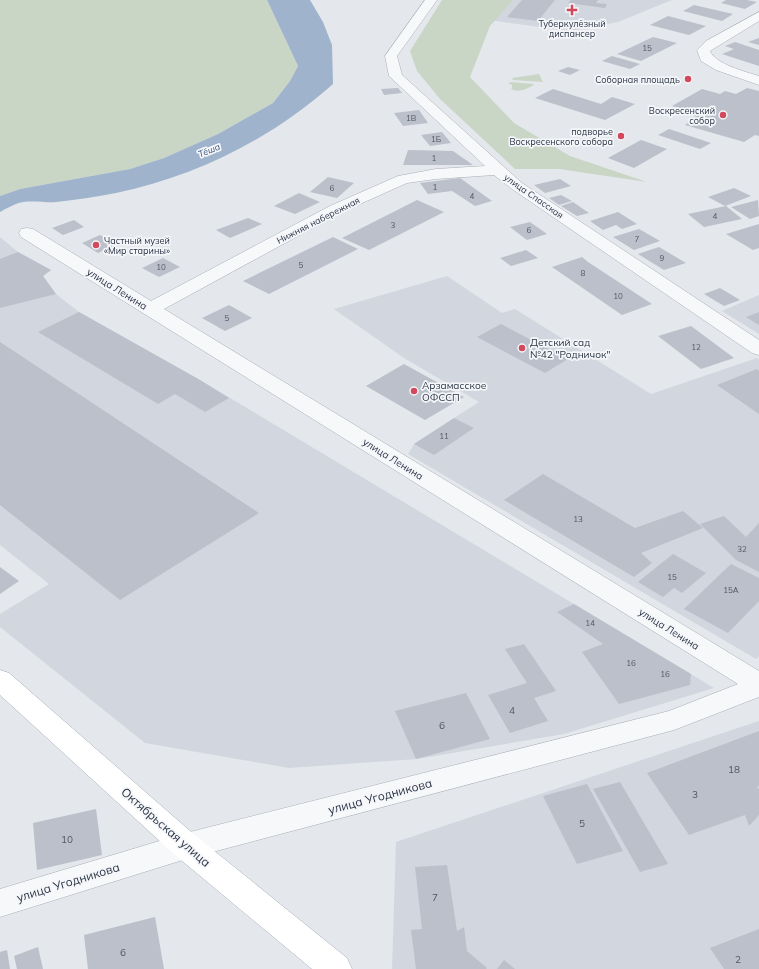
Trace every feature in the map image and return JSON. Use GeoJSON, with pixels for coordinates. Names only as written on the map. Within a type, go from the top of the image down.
{"type":"FeatureCollection","features":[{"type":"Feature","properties":{"kind":"main road","name":"Октябрьская улица"},"geometry":{"type":"LineString","coordinates":[[0,680],[186,846],[336,969]]}},
{"type":"Feature","properties":{"kind":"street","name":"улица Спасская"},"geometry":{"type":"LineString","coordinates":[[431,0],[391,56],[396,76],[517,186],[759,349]]}},
{"type":"Feature","properties":{"kind":"street"},"geometry":{"type":"LineString","coordinates":[[759,16],[710,44],[704,50],[706,58],[721,67],[759,81]]}},
{"type":"Feature","properties":{"kind":"street","name":"Нижняя набережная"},"geometry":{"type":"LineString","coordinates":[[150,309],[336,209],[403,180],[436,174],[498,170]]}},
{"type":"Feature","properties":{"kind":"street","name":"улица Ленина"},"geometry":{"type":"LineString","coordinates":[[27,233],[759,685]]}},
{"type":"Feature","properties":{"kind":"street","name":"улица Угодникова"},"geometry":{"type":"LineString","coordinates":[[0,903],[186,846],[674,720],[759,685]]}},
{"type":"Feature","properties":{"kind":"shaded area","name":"Туберкулёзный диспансер"},"geometry":{"type":"Polygon","coordinates":[[[505,0],[672,0],[618,22],[570,31],[488,20],[505,0]]]}},
{"type":"Feature","properties":{"kind":"shaded area"},"geometry":{"type":"Polygon","coordinates":[[[0,237],[18,252],[51,270],[43,276],[56,294],[79,312],[200,380],[714,688],[564,734],[417,759],[289,768],[145,743],[0,627],[0,614],[49,584],[0,545],[0,237]]]}},
{"type":"Feature","properties":{"kind":"shaded area"},"geometry":{"type":"Polygon","coordinates":[[[447,276],[502,313],[515,309],[651,394],[757,358],[759,360],[759,656],[756,659],[408,454],[414,444],[479,402],[404,358],[334,309],[447,276]]]}},
{"type":"Feature","properties":{"kind":"shaded area"},"geometry":{"type":"Polygon","coordinates":[[[759,295],[759,334],[722,311],[759,295]]]}},
{"type":"Feature","properties":{"kind":"shaded area"},"geometry":{"type":"Polygon","coordinates":[[[759,721],[759,969],[392,969],[396,842],[759,721]]]}},
{"type":"Feature","properties":{"kind":"green space"},"geometry":{"type":"Polygon","coordinates":[[[0,0],[267,0],[298,66],[290,81],[273,103],[218,134],[164,158],[130,169],[20,189],[0,196],[0,0]]]}},
{"type":"Feature","properties":{"kind":"green space"},"geometry":{"type":"Polygon","coordinates":[[[442,0],[513,0],[490,26],[470,77],[514,123],[570,156],[647,182],[559,169],[515,169],[440,99],[417,71],[410,51],[442,0]]]}},
{"type":"Feature","properties":{"kind":"green space"},"geometry":{"type":"Polygon","coordinates":[[[539,74],[543,82],[513,80],[512,78],[539,74]]]}},
{"type":"Feature","properties":{"kind":"green space"},"geometry":{"type":"Polygon","coordinates":[[[511,82],[534,85],[517,91],[511,89],[512,85],[508,83],[511,82]]]}},
{"type":"Feature","properties":{"kind":"water","name":"Тёша"},"geometry":{"type":"Polygon","coordinates":[[[267,0],[310,0],[323,22],[332,45],[333,84],[309,104],[284,122],[232,153],[175,177],[146,186],[101,196],[56,202],[30,201],[20,203],[0,212],[0,196],[20,189],[130,169],[164,158],[218,134],[273,103],[290,81],[298,66],[267,0]]]}},
{"type":"Feature","properties":{"kind":"building"},"geometry":{"type":"Polygon","coordinates":[[[522,0],[555,0],[538,21],[507,17],[522,0]]]}},
{"type":"Feature","properties":{"kind":"building"},"geometry":{"type":"Polygon","coordinates":[[[571,0],[598,0],[596,3],[607,4],[605,8],[568,3],[571,0]]]}},
{"type":"Feature","properties":{"kind":"building"},"geometry":{"type":"Polygon","coordinates":[[[726,0],[747,0],[757,2],[745,9],[721,3],[726,0]]]}},
{"type":"Feature","properties":{"kind":"building"},"geometry":{"type":"Polygon","coordinates":[[[694,5],[733,14],[722,21],[683,11],[694,5]]]}},
{"type":"Feature","properties":{"kind":"building"},"geometry":{"type":"Polygon","coordinates":[[[668,16],[706,26],[689,35],[650,25],[668,16]]]}},
{"type":"Feature","properties":{"kind":"building"},"geometry":{"type":"Polygon","coordinates":[[[653,37],[677,43],[641,61],[617,54],[653,37]]]}},
{"type":"Feature","properties":{"kind":"building"},"geometry":{"type":"Polygon","coordinates":[[[759,38],[759,45],[748,42],[759,38]]]}},
{"type":"Feature","properties":{"kind":"building"},"geometry":{"type":"Polygon","coordinates":[[[735,42],[759,50],[759,66],[722,54],[734,49],[725,46],[735,42]]]}},
{"type":"Feature","properties":{"kind":"building"},"geometry":{"type":"Polygon","coordinates":[[[612,56],[640,64],[630,69],[602,61],[612,56]]]}},
{"type":"Feature","properties":{"kind":"building"},"geometry":{"type":"Polygon","coordinates":[[[568,67],[580,70],[570,75],[558,71],[568,67]]]}},
{"type":"Feature","properties":{"kind":"building"},"geometry":{"type":"Polygon","coordinates":[[[398,88],[402,93],[384,95],[381,89],[398,88]]]}},
{"type":"Feature","properties":{"kind":"building","name":"Воскресенский собор"},"geometry":{"type":"Polygon","coordinates":[[[747,88],[759,91],[759,136],[755,135],[744,142],[685,125],[697,117],[686,114],[690,111],[672,106],[702,89],[720,94],[725,91],[736,94],[747,88]]]}},
{"type":"Feature","properties":{"kind":"building"},"geometry":{"type":"Polygon","coordinates":[[[553,89],[601,104],[612,97],[635,104],[605,120],[535,98],[553,89]]]}},
{"type":"Feature","properties":{"kind":"building"},"geometry":{"type":"Polygon","coordinates":[[[419,110],[428,123],[403,126],[394,113],[419,110]]]}},
{"type":"Feature","properties":{"kind":"building"},"geometry":{"type":"Polygon","coordinates":[[[669,129],[711,143],[700,149],[658,135],[669,129]]]}},
{"type":"Feature","properties":{"kind":"building"},"geometry":{"type":"Polygon","coordinates":[[[442,132],[451,143],[430,146],[421,135],[442,132]]]}},
{"type":"Feature","properties":{"kind":"building"},"geometry":{"type":"Polygon","coordinates":[[[641,140],[667,149],[634,168],[608,158],[641,140]]]}},
{"type":"Feature","properties":{"kind":"building"},"geometry":{"type":"Polygon","coordinates":[[[408,150],[453,151],[473,165],[403,165],[408,150]]]}},
{"type":"Feature","properties":{"kind":"building"},"geometry":{"type":"Polygon","coordinates":[[[328,177],[354,183],[337,198],[310,192],[328,177]]]}},
{"type":"Feature","properties":{"kind":"building"},"geometry":{"type":"Polygon","coordinates":[[[460,178],[492,201],[475,206],[452,191],[428,194],[420,183],[460,178]]]}},
{"type":"Feature","properties":{"kind":"building"},"geometry":{"type":"Polygon","coordinates":[[[560,179],[571,186],[545,193],[534,185],[560,179]]]}},
{"type":"Feature","properties":{"kind":"building"},"geometry":{"type":"Polygon","coordinates":[[[734,188],[751,196],[725,206],[708,197],[734,188]]]}},
{"type":"Feature","properties":{"kind":"building"},"geometry":{"type":"Polygon","coordinates":[[[299,193],[320,202],[295,214],[274,206],[299,193]]]}},
{"type":"Feature","properties":{"kind":"building"},"geometry":{"type":"Polygon","coordinates":[[[561,195],[572,201],[559,205],[549,198],[561,195]]]}},
{"type":"Feature","properties":{"kind":"building"},"geometry":{"type":"Polygon","coordinates":[[[417,200],[444,212],[369,250],[342,238],[417,200]]]}},
{"type":"Feature","properties":{"kind":"building"},"geometry":{"type":"Polygon","coordinates":[[[758,200],[759,216],[750,219],[731,207],[758,200]]]}},
{"type":"Feature","properties":{"kind":"building"},"geometry":{"type":"Polygon","coordinates":[[[573,202],[589,213],[577,216],[561,206],[573,202]]]}},
{"type":"Feature","properties":{"kind":"building"},"geometry":{"type":"Polygon","coordinates":[[[726,206],[742,219],[704,227],[688,214],[726,206]]]}},
{"type":"Feature","properties":{"kind":"building"},"geometry":{"type":"Polygon","coordinates":[[[618,212],[637,224],[622,229],[616,225],[603,230],[590,221],[618,212]]]}},
{"type":"Feature","properties":{"kind":"building"},"geometry":{"type":"Polygon","coordinates":[[[248,218],[262,224],[230,238],[216,230],[248,218]]]}},
{"type":"Feature","properties":{"kind":"building"},"geometry":{"type":"Polygon","coordinates":[[[74,220],[84,227],[63,235],[52,228],[74,220]]]}},
{"type":"Feature","properties":{"kind":"building"},"geometry":{"type":"Polygon","coordinates":[[[530,222],[547,234],[527,240],[510,227],[530,222]]]}},
{"type":"Feature","properties":{"kind":"building"},"geometry":{"type":"Polygon","coordinates":[[[759,224],[759,248],[753,250],[726,234],[759,224]]]}},
{"type":"Feature","properties":{"kind":"building"},"geometry":{"type":"Polygon","coordinates":[[[639,229],[660,241],[634,250],[613,237],[639,229]]]}},
{"type":"Feature","properties":{"kind":"building"},"geometry":{"type":"Polygon","coordinates":[[[100,235],[117,244],[98,253],[82,243],[100,235]]]}},
{"type":"Feature","properties":{"kind":"building"},"geometry":{"type":"Polygon","coordinates":[[[333,237],[358,249],[269,294],[243,281],[333,237]]]}},
{"type":"Feature","properties":{"kind":"building"},"geometry":{"type":"Polygon","coordinates":[[[659,247],[686,263],[664,270],[638,254],[659,247]]]}},
{"type":"Feature","properties":{"kind":"building"},"geometry":{"type":"Polygon","coordinates":[[[526,250],[538,258],[511,266],[500,258],[526,250]]]}},
{"type":"Feature","properties":{"kind":"building"},"geometry":{"type":"Polygon","coordinates":[[[18,252],[51,270],[43,276],[56,294],[0,308],[0,259],[18,252]]]}},
{"type":"Feature","properties":{"kind":"building"},"geometry":{"type":"Polygon","coordinates":[[[582,257],[652,304],[622,315],[552,267],[582,257]]]}},
{"type":"Feature","properties":{"kind":"building"},"geometry":{"type":"Polygon","coordinates":[[[163,258],[180,267],[159,277],[142,268],[163,258]]]}},
{"type":"Feature","properties":{"kind":"building"},"geometry":{"type":"Polygon","coordinates":[[[720,288],[740,300],[724,306],[704,294],[720,288]]]}},
{"type":"Feature","properties":{"kind":"building"},"geometry":{"type":"Polygon","coordinates":[[[229,305],[252,318],[225,331],[202,318],[229,305]]]}},
{"type":"Feature","properties":{"kind":"building"},"geometry":{"type":"Polygon","coordinates":[[[79,312],[229,398],[205,412],[175,394],[158,404],[38,332],[79,312]]]}},
{"type":"Feature","properties":{"kind":"building"},"geometry":{"type":"Polygon","coordinates":[[[759,312],[759,325],[746,317],[759,312]]]}},
{"type":"Feature","properties":{"kind":"building","name":"Детский сад №42 \"Родничок\""},"geometry":{"type":"Polygon","coordinates":[[[501,324],[568,359],[545,373],[477,337],[501,324]]]}},
{"type":"Feature","properties":{"kind":"building"},"geometry":{"type":"Polygon","coordinates":[[[691,326],[734,358],[701,369],[658,336],[691,326]]]}},
{"type":"Feature","properties":{"kind":"building"},"geometry":{"type":"Polygon","coordinates":[[[0,342],[259,513],[120,600],[0,505],[0,342]]]}},
{"type":"Feature","properties":{"kind":"building","name":"Арзамасское ОФССП"},"geometry":{"type":"Polygon","coordinates":[[[404,364],[464,397],[425,420],[366,386],[404,364]]]}},
{"type":"Feature","properties":{"kind":"building"},"geometry":{"type":"Polygon","coordinates":[[[757,369],[759,371],[759,414],[717,385],[757,369]]]}},
{"type":"Feature","properties":{"kind":"building"},"geometry":{"type":"Polygon","coordinates":[[[454,418],[474,428],[434,455],[414,444],[454,418]]]}},
{"type":"Feature","properties":{"kind":"building"},"geometry":{"type":"Polygon","coordinates":[[[543,474],[635,528],[683,511],[703,528],[641,553],[652,563],[634,577],[504,500],[543,474]]]}},
{"type":"Feature","properties":{"kind":"building"},"geometry":{"type":"Polygon","coordinates":[[[724,516],[746,537],[759,523],[759,572],[736,560],[700,524],[724,516]]]}},
{"type":"Feature","properties":{"kind":"building"},"geometry":{"type":"Polygon","coordinates":[[[673,554],[706,573],[682,593],[674,588],[663,597],[638,582],[673,554]]]}},
{"type":"Feature","properties":{"kind":"building"},"geometry":{"type":"Polygon","coordinates":[[[731,564],[759,578],[759,601],[728,633],[684,609],[731,564]]]}},
{"type":"Feature","properties":{"kind":"building"},"geometry":{"type":"Polygon","coordinates":[[[0,567],[19,581],[0,594],[0,567]]]}},
{"type":"Feature","properties":{"kind":"building"},"geometry":{"type":"Polygon","coordinates":[[[574,604],[691,674],[690,685],[619,704],[582,652],[603,644],[557,612],[574,604]]]}},
{"type":"Feature","properties":{"kind":"building"},"geometry":{"type":"Polygon","coordinates":[[[524,644],[556,691],[534,698],[548,721],[510,733],[488,695],[527,683],[505,649],[524,644]]]}},
{"type":"Feature","properties":{"kind":"building"},"geometry":{"type":"Polygon","coordinates":[[[466,693],[490,739],[416,759],[395,711],[466,693]]]}},
{"type":"Feature","properties":{"kind":"building"},"geometry":{"type":"Polygon","coordinates":[[[759,731],[759,785],[757,788],[759,789],[759,815],[749,826],[745,815],[689,835],[647,773],[759,731]]]}},
{"type":"Feature","properties":{"kind":"building"},"geometry":{"type":"Polygon","coordinates":[[[620,782],[668,864],[640,872],[593,789],[620,782]]]}},
{"type":"Feature","properties":{"kind":"building"},"geometry":{"type":"Polygon","coordinates":[[[587,784],[623,851],[577,864],[543,796],[587,784]]]}},
{"type":"Feature","properties":{"kind":"building"},"geometry":{"type":"Polygon","coordinates":[[[96,809],[102,855],[37,870],[33,823],[96,809]]]}},
{"type":"Feature","properties":{"kind":"building"},"geometry":{"type":"Polygon","coordinates":[[[447,865],[457,931],[464,927],[467,951],[487,968],[486,969],[416,969],[411,930],[422,929],[415,867],[447,865]]]}},
{"type":"Feature","properties":{"kind":"building"},"geometry":{"type":"Polygon","coordinates":[[[155,917],[164,969],[88,969],[84,935],[155,917]]]}},
{"type":"Feature","properties":{"kind":"building"},"geometry":{"type":"Polygon","coordinates":[[[759,929],[759,969],[724,969],[710,948],[759,929]]]}},
{"type":"Feature","properties":{"kind":"building"},"geometry":{"type":"Polygon","coordinates":[[[38,947],[43,969],[17,969],[14,956],[38,947]]]}},
{"type":"Feature","properties":{"kind":"building"},"geometry":{"type":"Polygon","coordinates":[[[7,950],[10,969],[0,969],[0,952],[7,950]]]}},
{"type":"Feature","properties":{"kind":"building"},"geometry":{"type":"Polygon","coordinates":[[[504,960],[515,969],[497,969],[504,960]]]}},
{"type":"Feature","properties":{"kind":"place","name":"Туберкулёзный диспансер"},"geometry":{"type":"Point","coordinates":[572,10]}},
{"type":"Feature","properties":{"kind":"place","name":"Соборная площадь"},"geometry":{"type":"Point","coordinates":[688,79]}},
{"type":"Feature","properties":{"kind":"place","name":"Воскресенский собор"},"geometry":{"type":"Point","coordinates":[723,115]}},
{"type":"Feature","properties":{"kind":"place","name":"подворье Воскресенского собора"},"geometry":{"type":"Point","coordinates":[621,136]}},
{"type":"Feature","properties":{"kind":"place","name":"Частный музей «Мир старины»"},"geometry":{"type":"Point","coordinates":[96,245]}},
{"type":"Feature","properties":{"kind":"place","name":"Детский сад №42 \"Родничок\""},"geometry":{"type":"Point","coordinates":[522,348]}},
{"type":"Feature","properties":{"kind":"place","name":"Арзамасское ОФССП"},"geometry":{"type":"Point","coordinates":[414,391]}}]}
